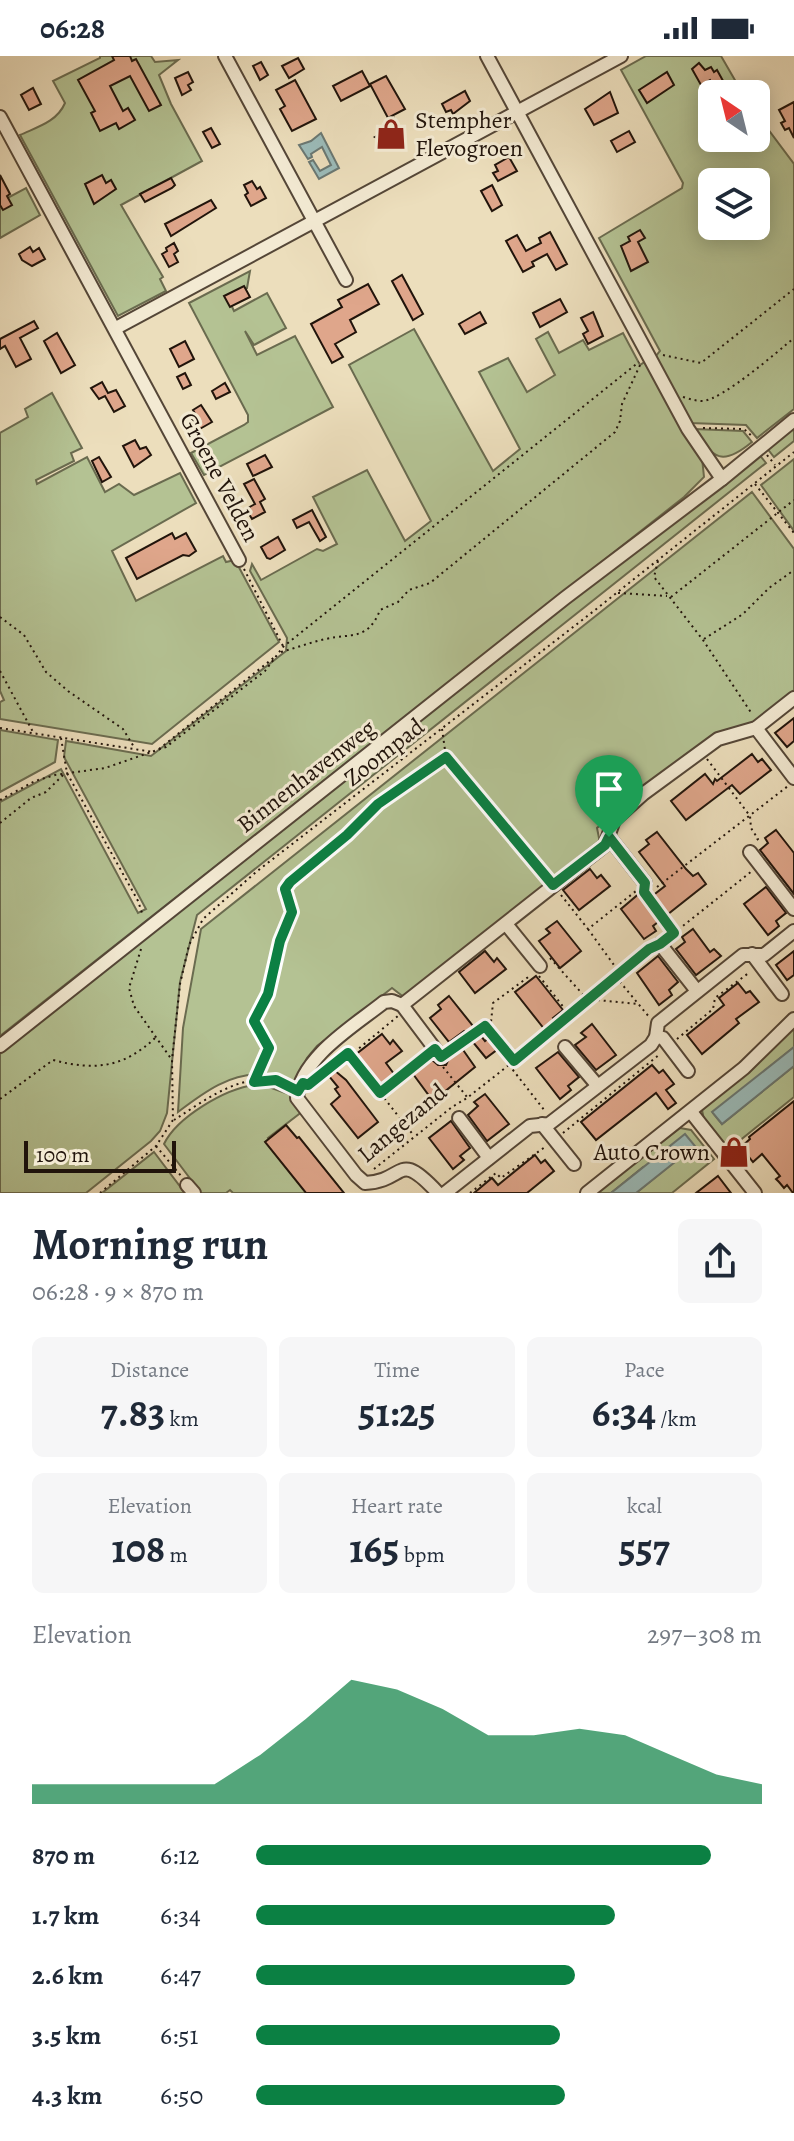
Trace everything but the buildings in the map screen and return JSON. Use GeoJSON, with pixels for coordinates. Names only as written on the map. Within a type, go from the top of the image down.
{"type":"FeatureCollection","features":[{"type":"Feature","properties":{"kind":"street"},"geometry":{"type":"LineString","coordinates":[[225,56],[346,280]]}},
{"type":"Feature","properties":{"kind":"street"},"geometry":{"type":"LineString","coordinates":[[487,56],[688,429],[720,475]]}},
{"type":"Feature","properties":{"kind":"street"},"geometry":{"type":"LineString","coordinates":[[116,328],[621,56]]}},
{"type":"Feature","properties":{"kind":"street","name":"Groene Velden"},"geometry":{"type":"LineString","coordinates":[[0,117],[239,560]]}},
{"type":"Feature","properties":{"kind":"street","name":"Binnenhavenweg"},"geometry":{"type":"LineString","coordinates":[[0,1046],[794,417]]}},
{"type":"Feature","properties":{"kind":"street"},"geometry":{"type":"LineString","coordinates":[[300,1087],[317,1056],[384,1002],[392,1001],[404,1007],[605,845],[614,820],[718,739],[758,726],[794,698]]}},
{"type":"Feature","properties":{"kind":"street"},"geometry":{"type":"LineString","coordinates":[[758,726],[794,780]]}},
{"type":"Feature","properties":{"kind":"street"},"geometry":{"type":"LineString","coordinates":[[609,837],[651,885]]}},
{"type":"Feature","properties":{"kind":"street"},"geometry":{"type":"LineString","coordinates":[[750,852],[794,909]]}},
{"type":"Feature","properties":{"kind":"street"},"geometry":{"type":"LineString","coordinates":[[506,924],[540,966]]}},
{"type":"Feature","properties":{"kind":"street"},"geometry":{"type":"LineString","coordinates":[[445,1193],[530,1126],[548,1123],[651,1045],[658,1023],[743,955],[764,955],[794,931]]}},
{"type":"Feature","properties":{"kind":"street"},"geometry":{"type":"LineString","coordinates":[[660,944],[697,991]]}},
{"type":"Feature","properties":{"kind":"street"},"geometry":{"type":"LineString","coordinates":[[752,954],[782,994]]}},
{"type":"Feature","properties":{"kind":"street","name":"Langezand"},"geometry":{"type":"LineString","coordinates":[[404,1007],[438,1053]]}},
{"type":"Feature","properties":{"kind":"street"},"geometry":{"type":"LineString","coordinates":[[587,1193],[744,1068],[794,1019]]}},
{"type":"Feature","properties":{"kind":"street"},"geometry":{"type":"LineString","coordinates":[[656,1037],[663,1038],[688,1071]]}},
{"type":"Feature","properties":{"kind":"street"},"geometry":{"type":"LineString","coordinates":[[565,1047],[597,1085]]}},
{"type":"Feature","properties":{"kind":"street","name":"Langezand"},"geometry":{"type":"LineString","coordinates":[[300,1087],[297,1098],[304,1109],[365,1183],[404,1169],[413,1170],[438,1193]]}},
{"type":"Feature","properties":{"kind":"street"},"geometry":{"type":"LineString","coordinates":[[691,1112],[755,1193]]}},
{"type":"Feature","properties":{"kind":"street","name":"Langezand"},"geometry":{"type":"LineString","coordinates":[[459,1118],[489,1158]]}},
{"type":"Feature","properties":{"kind":"street"},"geometry":{"type":"LineString","coordinates":[[548,1123],[574,1164]]}},
{"type":"Feature","properties":{"kind":"path"},"geometry":{"type":"LineString","coordinates":[[648,355],[670,355],[701,363],[794,289]]}},
{"type":"Feature","properties":{"kind":"path"},"geometry":{"type":"LineString","coordinates":[[667,391],[705,401],[749,374],[794,338]]}},
{"type":"Feature","properties":{"kind":"path"},"geometry":{"type":"LineString","coordinates":[[0,800],[35,781],[105,768],[155,752],[281,652],[368,630],[380,610],[398,602],[409,590],[430,583],[615,432],[622,404],[643,359],[283,647],[281,652]]}},
{"type":"Feature","properties":{"kind":"path"},"geometry":{"type":"LineString","coordinates":[[688,429],[744,429],[776,466]]}},
{"type":"Feature","properties":{"kind":"path","name":"Zoompad"},"geometry":{"type":"LineString","coordinates":[[173,1120],[172,1060],[180,984],[189,945],[203,919],[256,872],[794,452]]}},
{"type":"Feature","properties":{"kind":"path"},"geometry":{"type":"LineString","coordinates":[[754,483],[794,533]]}},
{"type":"Feature","properties":{"kind":"path"},"geometry":{"type":"LineString","coordinates":[[617,593],[669,597],[794,500]]}},
{"type":"Feature","properties":{"kind":"path","name":"Groene Velden"},"geometry":{"type":"LineString","coordinates":[[239,560],[283,647]]}},
{"type":"Feature","properties":{"kind":"path"},"geometry":{"type":"LineString","coordinates":[[658,560],[654,577],[703,640],[758,726]]}},
{"type":"Feature","properties":{"kind":"path"},"geometry":{"type":"LineString","coordinates":[[703,640],[743,614],[760,595],[794,570]]}},
{"type":"Feature","properties":{"kind":"path"},"geometry":{"type":"LineString","coordinates":[[0,617],[24,635],[46,672],[123,729],[135,748]]}},
{"type":"Feature","properties":{"kind":"path"},"geometry":{"type":"LineString","coordinates":[[0,671],[33,733]]}},
{"type":"Feature","properties":{"kind":"path"},"geometry":{"type":"LineString","coordinates":[[0,728],[155,752]]}},
{"type":"Feature","properties":{"kind":"path"},"geometry":{"type":"LineString","coordinates":[[442,728],[446,757],[553,885],[620,973]]}},
{"type":"Feature","properties":{"kind":"path"},"geometry":{"type":"LineString","coordinates":[[61,737],[66,773],[138,901],[148,929],[129,988],[134,1006],[172,1060]]}},
{"type":"Feature","properties":{"kind":"path"},"geometry":{"type":"LineString","coordinates":[[702,751],[750,816],[751,828],[758,839],[744,849],[750,852]]}},
{"type":"Feature","properties":{"kind":"path"},"geometry":{"type":"LineString","coordinates":[[254,1082],[269,1048],[254,1021],[268,994],[280,941],[292,912],[285,889],[378,804],[446,757]]}},
{"type":"Feature","properties":{"kind":"path"},"geometry":{"type":"LineString","coordinates":[[0,823],[31,798],[46,792],[66,773]]}},
{"type":"Feature","properties":{"kind":"path"},"geometry":{"type":"LineString","coordinates":[[588,929],[750,816],[794,780]]}},
{"type":"Feature","properties":{"kind":"path","name":"Langezand"},"geometry":{"type":"LineString","coordinates":[[365,1183],[376,1166],[467,1098],[649,949],[660,944],[760,865]]}},
{"type":"Feature","properties":{"kind":"path"},"geometry":{"type":"LineString","coordinates":[[651,885],[644,892],[674,933]]}},
{"type":"Feature","properties":{"kind":"path"},"geometry":{"type":"LineString","coordinates":[[540,966],[550,958],[587,999],[638,1004]]}},
{"type":"Feature","properties":{"kind":"path","name":"Langezand"},"geometry":{"type":"LineString","coordinates":[[380,1093],[438,1053],[491,1022],[493,1003],[535,971],[569,1014]]}},
{"type":"Feature","properties":{"kind":"path"},"geometry":{"type":"LineString","coordinates":[[616,976],[651,1019],[658,1023]]}},
{"type":"Feature","properties":{"kind":"path"},"geometry":{"type":"LineString","coordinates":[[351,1055],[404,1007]]}},
{"type":"Feature","properties":{"kind":"path"},"geometry":{"type":"LineString","coordinates":[[485,1026],[514,1061]]}},
{"type":"Feature","properties":{"kind":"path"},"geometry":{"type":"LineString","coordinates":[[0,1099],[53,1060],[80,1067],[103,1067],[143,1049],[156,1037]]}},
{"type":"Feature","properties":{"kind":"path"},"geometry":{"type":"LineString","coordinates":[[100,1193],[156,1146],[173,1120],[232,1084],[276,1080],[300,1087],[308,1085],[348,1053],[414,1136]]}},
{"type":"Feature","properties":{"kind":"path","name":"Langezand"},"geometry":{"type":"LineString","coordinates":[[438,1053],[438,1060],[467,1098]]}},
{"type":"Feature","properties":{"kind":"path"},"geometry":{"type":"LineString","coordinates":[[509,1065],[548,1123]]}},
{"type":"Feature","properties":{"kind":"path"},"geometry":{"type":"LineString","coordinates":[[156,1146],[191,1189]]}},
{"type":"Feature","properties":{"kind":"green space"},"geometry":{"type":"Polygon","coordinates":[[[100,56],[151,56],[155,62],[178,60],[159,75],[202,161],[121,205],[163,277],[160,279],[166,291],[118,316],[20,135],[46,123],[61,110],[65,103],[53,81],[100,56]]]}},
{"type":"Feature","properties":{"kind":"green space"},"geometry":{"type":"Polygon","coordinates":[[[646,56],[721,56],[735,80],[698,80],[698,152],[770,152],[770,132],[794,164],[794,409],[757,438],[746,425],[690,423],[655,357],[660,351],[599,238],[682,188],[683,183],[621,70],[646,56]]]}},
{"type":"Feature","properties":{"kind":"green space"},"geometry":{"type":"Polygon","coordinates":[[[26,188],[40,215],[0,238],[0,202],[26,188]]]}},
{"type":"Feature","properties":{"kind":"green space"},"geometry":{"type":"Polygon","coordinates":[[[250,271],[247,288],[228,298],[234,311],[267,293],[286,328],[254,345],[245,331],[257,355],[295,336],[333,407],[204,475],[191,453],[244,425],[248,422],[248,415],[189,303],[250,271]]]}},
{"type":"Feature","properties":{"kind":"green space"},"geometry":{"type":"Polygon","coordinates":[[[414,329],[493,471],[520,449],[479,372],[508,358],[527,392],[555,375],[536,339],[548,332],[559,353],[583,340],[589,350],[623,333],[640,365],[646,361],[702,458],[704,477],[684,497],[0,1036],[0,802],[61,769],[138,913],[146,909],[64,757],[66,741],[151,756],[286,651],[287,638],[250,571],[252,564],[261,580],[317,549],[323,551],[337,544],[313,497],[367,470],[405,541],[431,521],[349,365],[414,329]]]}},
{"type":"Feature","properties":{"kind":"green space"},"geometry":{"type":"Polygon","coordinates":[[[52,393],[82,448],[71,453],[74,461],[36,480],[37,484],[87,457],[105,492],[119,484],[134,495],[180,473],[196,503],[112,551],[136,601],[223,556],[226,562],[235,560],[279,642],[152,744],[0,719],[0,702],[4,700],[0,691],[0,433],[28,417],[25,409],[52,393]]]}},
{"type":"Feature","properties":{"kind":"green space"},"geometry":{"type":"Polygon","coordinates":[[[794,424],[794,441],[774,457],[766,447],[794,424]]]}},
{"type":"Feature","properties":{"kind":"green space"},"geometry":{"type":"Polygon","coordinates":[[[694,429],[743,431],[752,442],[726,457],[719,456],[707,447],[694,429]]]}},
{"type":"Feature","properties":{"kind":"green space"},"geometry":{"type":"Polygon","coordinates":[[[758,453],[766,463],[197,915],[180,982],[167,1113],[160,1131],[151,1141],[86,1193],[0,1193],[0,1054],[758,453]]]}},
{"type":"Feature","properties":{"kind":"green space"},"geometry":{"type":"Polygon","coordinates":[[[794,459],[794,531],[761,485],[794,459]]]}},
{"type":"Feature","properties":{"kind":"green space"},"geometry":{"type":"Polygon","coordinates":[[[752,492],[794,549],[794,690],[750,728],[709,738],[597,828],[600,843],[405,998],[392,988],[317,1046],[307,1058],[297,1082],[265,1075],[241,1076],[208,1091],[178,1112],[183,1028],[201,929],[752,492]]]}},
{"type":"Feature","properties":{"kind":"green space"},"geometry":{"type":"Polygon","coordinates":[[[0,730],[58,740],[55,762],[0,792],[0,730]]]}},
{"type":"Feature","properties":{"kind":"green space"},"geometry":{"type":"Polygon","coordinates":[[[794,1027],[794,1047],[713,1113],[722,1124],[794,1066],[794,1097],[728,1150],[704,1120],[702,1110],[794,1027]]]}},
{"type":"Feature","properties":{"kind":"green space"},"geometry":{"type":"Polygon","coordinates":[[[254,1085],[294,1096],[303,1111],[268,1138],[311,1193],[233,1193],[230,1190],[226,1193],[201,1193],[164,1144],[179,1124],[203,1106],[230,1092],[254,1085]]]}},
{"type":"Feature","properties":{"kind":"green space"},"geometry":{"type":"Polygon","coordinates":[[[680,1128],[691,1130],[714,1159],[672,1193],[636,1193],[694,1146],[643,1167],[611,1193],[596,1193],[680,1128]]]}},
{"type":"Feature","properties":{"kind":"green space"},"geometry":{"type":"Polygon","coordinates":[[[154,1152],[185,1193],[102,1193],[154,1152]]]}},
{"type":"Feature","properties":{"kind":"water"},"geometry":{"type":"Polygon","coordinates":[[[321,133],[339,168],[319,179],[309,162],[313,160],[320,171],[331,165],[322,147],[308,159],[299,145],[321,133]]]}},
{"type":"Feature","properties":{"kind":"water"},"geometry":{"type":"Polygon","coordinates":[[[794,1047],[794,1066],[722,1124],[712,1112],[794,1047]]]}},
{"type":"Feature","properties":{"kind":"water"},"geometry":{"type":"Polygon","coordinates":[[[685,1134],[695,1146],[636,1193],[611,1193],[685,1134]]]}},
{"type":"Feature","properties":{"kind":"place","name":"Stempher Flevogroen"},"geometry":{"type":"Point","coordinates":[391,134]}},
{"type":"Feature","properties":{"kind":"place","name":"Auto Crown"},"geometry":{"type":"Point","coordinates":[734,1152]}},
{"type":"Feature","properties":{"kind":"route"},"geometry":{"type":"LineString","coordinates":[[446,757],[553,885],[605,845],[609,837],[645,883],[644,892],[674,933],[649,949],[514,1061],[485,1026],[441,1057],[435,1049],[380,1093],[348,1053],[308,1085],[303,1083],[298,1091],[276,1080],[254,1082],[269,1048],[254,1021],[268,994],[280,941],[292,912],[285,889],[378,804],[446,757]]}}]}
